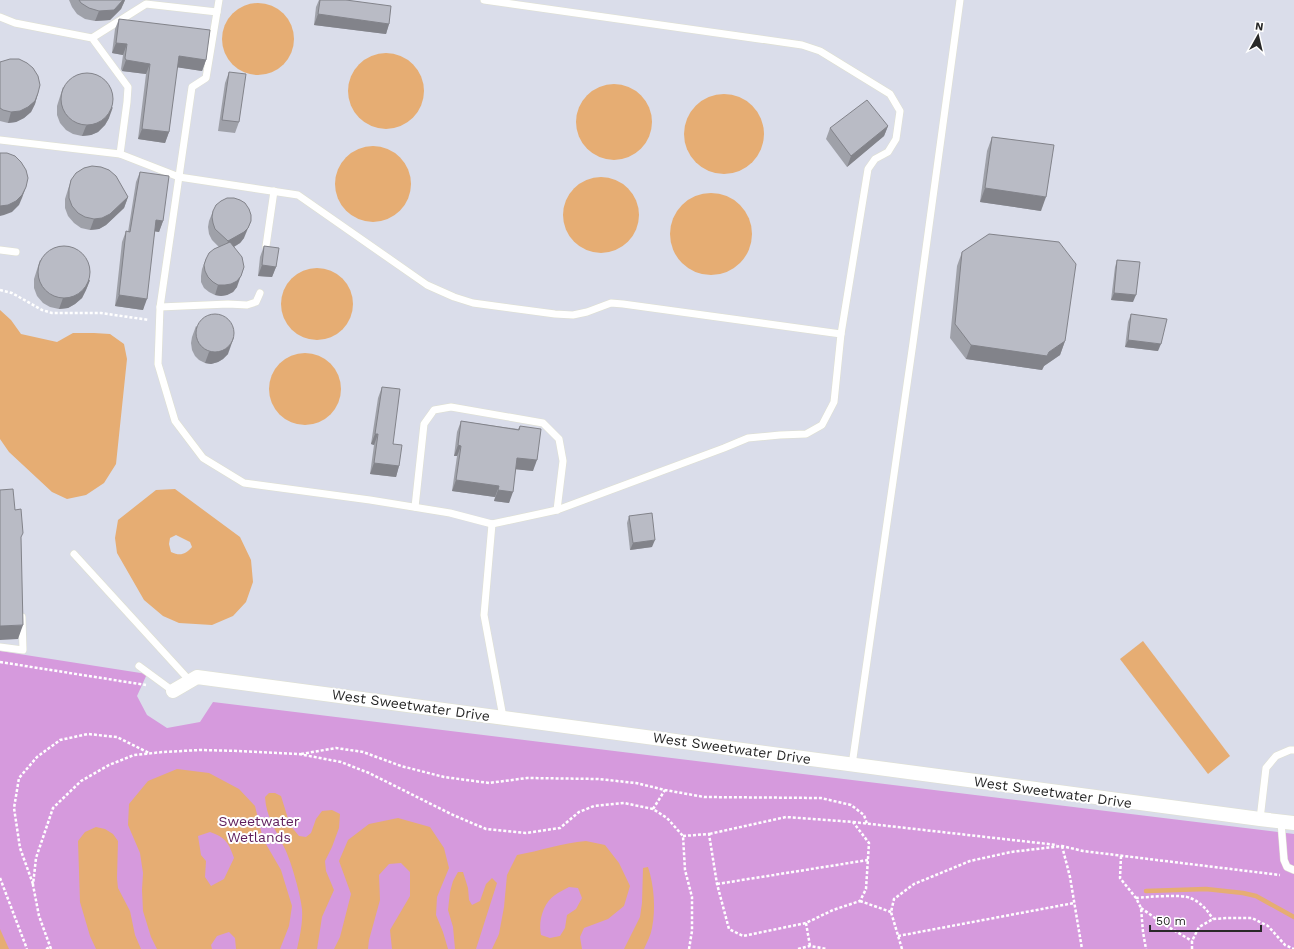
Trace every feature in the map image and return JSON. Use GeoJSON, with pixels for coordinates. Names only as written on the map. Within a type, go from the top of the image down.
{"type":"FeatureCollection","features":[{"type":"Feature","properties":{"kind":"street","name":"West Sweetwater Drive"},"geometry":{"type":"LineString","coordinates":[[173,691],[197,677],[1288,822]]}},
{"type":"Feature","properties":{"kind":"lane"},"geometry":{"type":"LineString","coordinates":[[219,0],[206,78],[192,88],[160,307],[158,364],[175,421],[203,458],[244,483],[415,507],[450,513],[492,524],[557,510],[748,438],[806,434],[822,425],[834,402],[842,334],[868,169],[875,159],[888,152],[896,139],[900,111],[890,94],[820,51],[802,45],[484,0]]}},
{"type":"Feature","properties":{"kind":"lane"},"geometry":{"type":"LineString","coordinates":[[852,764],[912,351],[960,0]]}},
{"type":"Feature","properties":{"kind":"lane"},"geometry":{"type":"LineString","coordinates":[[92,38],[146,4],[217,12]]}},
{"type":"Feature","properties":{"kind":"lane"},"geometry":{"type":"LineString","coordinates":[[0,17],[15,23],[92,38],[128,87],[120,154]]}},
{"type":"Feature","properties":{"kind":"lane"},"geometry":{"type":"LineString","coordinates":[[0,140],[120,154],[178,177],[298,195],[427,285],[454,297],[473,303],[573,315],[587,312],[611,303],[623,304],[842,334]]}},
{"type":"Feature","properties":{"kind":"lane"},"geometry":{"type":"LineString","coordinates":[[266,246],[274,191]]}},
{"type":"Feature","properties":{"kind":"lane"},"geometry":{"type":"LineString","coordinates":[[0,250],[16,252]]}},
{"type":"Feature","properties":{"kind":"lane"},"geometry":{"type":"LineString","coordinates":[[160,307],[228,304],[247,306],[256,302],[260,293]]}},
{"type":"Feature","properties":{"kind":"lane"},"geometry":{"type":"LineString","coordinates":[[415,507],[424,424],[434,410],[451,407],[543,423],[559,439],[563,461],[557,510]]}},
{"type":"Feature","properties":{"kind":"lane"},"geometry":{"type":"LineString","coordinates":[[492,524],[484,615],[502,717]]}},
{"type":"Feature","properties":{"kind":"lane"},"geometry":{"type":"LineString","coordinates":[[74,554],[190,681]]}},
{"type":"Feature","properties":{"kind":"lane"},"geometry":{"type":"LineString","coordinates":[[0,647],[23,650],[22,607]]}},
{"type":"Feature","properties":{"kind":"lane"},"geometry":{"type":"LineString","coordinates":[[139,666],[173,691]]}},
{"type":"Feature","properties":{"kind":"lane"},"geometry":{"type":"LineString","coordinates":[[1260,819],[1266,768],[1276,756],[1290,750],[1294,750]]}},
{"type":"Feature","properties":{"kind":"lane"},"geometry":{"type":"LineString","coordinates":[[1288,822],[1284,860],[1288,866],[1294,870]]}},
{"type":"Feature","properties":{"kind":"path"},"geometry":{"type":"LineString","coordinates":[[0,290],[12,293],[42,310],[52,313],[101,314],[160,322]]}},
{"type":"Feature","properties":{"kind":"path"},"geometry":{"type":"LineString","coordinates":[[0,662],[150,686]]}},
{"type":"Feature","properties":{"kind":"path"},"geometry":{"type":"LineString","coordinates":[[46,949],[51,948],[39,916],[33,885],[20,848],[14,808],[19,778],[37,757],[60,740],[88,734],[117,737],[149,754]]}},
{"type":"Feature","properties":{"kind":"path"},"geometry":{"type":"LineString","coordinates":[[299,754],[336,748],[363,752],[401,766],[444,777],[489,783],[527,778],[598,779],[636,783],[704,798],[821,798],[851,805],[864,815],[867,824]]}},
{"type":"Feature","properties":{"kind":"path"},"geometry":{"type":"LineString","coordinates":[[33,885],[36,858],[53,808],[81,781],[109,765],[134,755],[164,752],[200,750],[299,754],[341,762],[369,773],[453,816],[486,829],[526,833],[560,828],[579,812],[594,806],[624,803],[653,809],[667,818],[683,836],[685,870],[692,897],[692,931],[688,949]]}},
{"type":"Feature","properties":{"kind":"path"},"geometry":{"type":"LineString","coordinates":[[653,809],[665,790]]}},
{"type":"Feature","properties":{"kind":"path"},"geometry":{"type":"LineString","coordinates":[[683,836],[709,834],[786,817],[853,822],[1062,846],[1083,851],[1286,876]]}},
{"type":"Feature","properties":{"kind":"path"},"geometry":{"type":"LineString","coordinates":[[709,834],[717,884],[729,929],[743,936],[806,923],[860,900],[866,889],[869,843],[853,822]]}},
{"type":"Feature","properties":{"kind":"path"},"geometry":{"type":"LineString","coordinates":[[1062,846],[1070,877],[1082,949]]}},
{"type":"Feature","properties":{"kind":"path"},"geometry":{"type":"LineString","coordinates":[[902,949],[891,912],[894,898],[914,884],[970,861],[1011,852],[1062,846]]}},
{"type":"Feature","properties":{"kind":"path"},"geometry":{"type":"LineString","coordinates":[[1121,856],[1120,878],[1136,898],[1141,908],[1146,949]]}},
{"type":"Feature","properties":{"kind":"path"},"geometry":{"type":"LineString","coordinates":[[717,884],[868,860]]}},
{"type":"Feature","properties":{"kind":"path"},"geometry":{"type":"LineString","coordinates":[[0,878],[27,949]]}},
{"type":"Feature","properties":{"kind":"path"},"geometry":{"type":"LineString","coordinates":[[1136,898],[1156,896],[1189,897],[1205,908],[1213,919]]}},
{"type":"Feature","properties":{"kind":"path"},"geometry":{"type":"LineString","coordinates":[[860,900],[891,912]]}},
{"type":"Feature","properties":{"kind":"path"},"geometry":{"type":"LineString","coordinates":[[898,936],[1074,903]]}},
{"type":"Feature","properties":{"kind":"path"},"geometry":{"type":"LineString","coordinates":[[1141,908],[1165,925],[1192,941]]}},
{"type":"Feature","properties":{"kind":"path"},"geometry":{"type":"LineString","coordinates":[[1192,949],[1192,941],[1199,927],[1213,919],[1252,918],[1268,926],[1285,945],[1294,949]]}},
{"type":"Feature","properties":{"kind":"path"},"geometry":{"type":"LineString","coordinates":[[806,923],[810,946]]}},
{"type":"Feature","properties":{"kind":"path"},"geometry":{"type":"LineString","coordinates":[[798,949],[810,946],[827,949]]}},
{"type":"Feature","properties":{"kind":"green space","name":"Sweetwater Wetlands"},"geometry":{"type":"Polygon","coordinates":[[[0,651],[147,674],[137,696],[147,715],[167,728],[200,722],[213,702],[1294,834],[1294,949],[0,949],[0,651]]]}},
{"type":"Feature","properties":{"kind":"shaded area"},"geometry":{"type":"Polygon","coordinates":[[[258,3],[278,9],[288,19],[294,39],[288,59],[278,69],[258,75],[238,69],[228,59],[222,39],[228,19],[238,9],[258,3]]]}},
{"type":"Feature","properties":{"kind":"shaded area"},"geometry":{"type":"Polygon","coordinates":[[[386,53],[400,56],[413,64],[421,77],[424,91],[421,105],[413,118],[400,126],[386,129],[372,126],[359,118],[351,105],[348,91],[351,77],[359,64],[372,56],[386,53]]]}},
{"type":"Feature","properties":{"kind":"shaded area"},"geometry":{"type":"Polygon","coordinates":[[[607,84],[621,84],[635,90],[646,101],[652,115],[652,129],[649,137],[641,149],[635,154],[621,160],[607,160],[593,154],[582,143],[576,129],[576,115],[582,101],[593,90],[607,84]]]}},
{"type":"Feature","properties":{"kind":"shaded area"},"geometry":{"type":"Polygon","coordinates":[[[716,94],[732,94],[746,100],[758,112],[764,126],[764,142],[758,156],[746,168],[732,174],[716,174],[702,168],[690,156],[684,142],[684,126],[690,112],[702,100],[716,94]]]}},
{"type":"Feature","properties":{"kind":"shaded area"},"geometry":{"type":"Polygon","coordinates":[[[366,146],[380,146],[394,152],[405,163],[411,177],[411,191],[408,199],[400,211],[394,216],[380,222],[366,222],[352,216],[341,205],[335,191],[335,177],[341,163],[352,152],[366,146]]]}},
{"type":"Feature","properties":{"kind":"shaded area"},"geometry":{"type":"Polygon","coordinates":[[[594,177],[608,177],[616,179],[622,183],[633,194],[637,200],[639,215],[637,230],[628,242],[616,251],[608,253],[594,253],[586,251],[580,247],[569,236],[565,230],[563,222],[563,208],[565,200],[569,194],[580,183],[586,179],[594,177]]]}},
{"type":"Feature","properties":{"kind":"shaded area"},"geometry":{"type":"Polygon","coordinates":[[[711,193],[727,196],[740,205],[749,218],[752,234],[749,250],[740,263],[727,272],[711,275],[695,272],[682,263],[673,250],[670,234],[673,218],[682,205],[695,196],[711,193]]]}},
{"type":"Feature","properties":{"kind":"shaded area"},"geometry":{"type":"Polygon","coordinates":[[[317,268],[337,274],[347,284],[353,304],[347,324],[337,334],[317,340],[297,334],[287,324],[281,304],[287,284],[297,274],[317,268]]]}},
{"type":"Feature","properties":{"kind":"shaded area"},"geometry":{"type":"Polygon","coordinates":[[[0,310],[11,320],[21,334],[57,342],[73,333],[110,334],[124,344],[127,359],[116,464],[104,483],[86,495],[67,499],[52,492],[9,452],[0,439],[0,310]]]}},
{"type":"Feature","properties":{"kind":"shaded area"},"geometry":{"type":"Polygon","coordinates":[[[305,353],[325,359],[335,369],[341,389],[335,409],[325,419],[305,425],[285,419],[275,409],[269,389],[275,369],[285,359],[305,353]]]}},
{"type":"Feature","properties":{"kind":"shaded area"},"geometry":{"type":"Polygon","coordinates":[[[175,489],[240,537],[251,560],[253,582],[246,602],[233,616],[212,625],[179,623],[163,616],[144,600],[117,553],[115,538],[118,520],[156,490],[175,489]],[[176,535],[170,538],[169,544],[171,552],[180,554],[187,552],[192,547],[190,542],[176,535]]]}},
{"type":"Feature","properties":{"kind":"shaded area"},"geometry":{"type":"Polygon","coordinates":[[[1143,641],[1230,756],[1208,774],[1120,659],[1143,641]]]}},
{"type":"Feature","properties":{"kind":"shaded area"},"geometry":{"type":"Polygon","coordinates":[[[177,769],[209,773],[239,789],[255,806],[263,839],[281,870],[292,906],[289,926],[280,949],[236,949],[235,938],[229,932],[217,936],[211,945],[212,949],[157,949],[151,937],[143,911],[143,873],[140,853],[128,825],[129,804],[148,781],[177,769]],[[210,832],[198,836],[201,855],[206,861],[205,877],[211,886],[224,879],[234,858],[226,841],[210,832]]]}},
{"type":"Feature","properties":{"kind":"shaded area"},"geometry":{"type":"Polygon","coordinates":[[[269,793],[275,793],[281,796],[290,825],[299,836],[306,837],[311,833],[316,819],[322,811],[332,810],[340,814],[339,828],[325,861],[326,871],[334,890],[322,917],[317,949],[297,949],[302,924],[301,903],[298,887],[290,862],[267,811],[265,797],[269,793]]]}},
{"type":"Feature","properties":{"kind":"shaded area"},"geometry":{"type":"Polygon","coordinates":[[[398,818],[430,827],[444,848],[449,868],[437,897],[436,915],[448,949],[392,949],[390,930],[410,896],[410,872],[401,863],[389,864],[379,875],[380,900],[368,949],[334,949],[340,937],[351,894],[339,861],[348,840],[369,824],[398,818]]]}},
{"type":"Feature","properties":{"kind":"shaded area"},"geometry":{"type":"Polygon","coordinates":[[[96,827],[105,829],[113,834],[118,841],[118,888],[130,911],[135,935],[141,949],[96,949],[90,936],[80,902],[78,841],[85,832],[96,827]]]}},
{"type":"Feature","properties":{"kind":"shaded area"},"geometry":{"type":"Polygon","coordinates":[[[586,841],[605,845],[619,863],[630,886],[624,906],[608,919],[584,928],[580,937],[582,949],[492,949],[499,934],[504,907],[507,875],[517,855],[586,841]],[[569,887],[555,895],[547,903],[542,913],[540,924],[541,935],[550,938],[560,936],[565,928],[567,915],[576,909],[582,898],[578,888],[569,887]]]}},
{"type":"Feature","properties":{"kind":"shaded area"},"geometry":{"type":"Polygon","coordinates":[[[648,867],[654,897],[654,913],[651,933],[644,949],[624,949],[640,917],[643,868],[648,867]]]}},
{"type":"Feature","properties":{"kind":"shaded area"},"geometry":{"type":"Polygon","coordinates":[[[458,872],[463,872],[468,888],[469,900],[472,905],[480,901],[486,884],[492,878],[497,883],[476,949],[455,949],[453,927],[448,910],[450,892],[453,881],[458,872]]]}},
{"type":"Feature","properties":{"kind":"shaded area"},"geometry":{"type":"Polygon","coordinates":[[[0,929],[9,949],[0,949],[0,929]]]}},
{"type":"Feature","properties":{"kind":"building"},"geometry":{"type":"Polygon","coordinates":[[[79,0],[123,0],[114,10],[99,11],[89,8],[79,0]]]}},
{"type":"Feature","properties":{"kind":"building"},"geometry":{"type":"Polygon","coordinates":[[[320,0],[346,0],[391,6],[389,24],[318,14],[320,0]]]}},
{"type":"Feature","properties":{"kind":"building"},"geometry":{"type":"Polygon","coordinates":[[[119,19],[210,30],[206,60],[179,56],[169,132],[142,129],[150,64],[126,60],[127,44],[116,43],[119,19]]]}},
{"type":"Feature","properties":{"kind":"building"},"geometry":{"type":"Polygon","coordinates":[[[10,59],[19,59],[33,68],[38,76],[40,85],[35,101],[20,111],[11,112],[0,108],[0,62],[10,59]]]}},
{"type":"Feature","properties":{"kind":"building"},"geometry":{"type":"Polygon","coordinates":[[[229,72],[246,74],[239,122],[222,120],[229,72]]]}},
{"type":"Feature","properties":{"kind":"building"},"geometry":{"type":"Polygon","coordinates":[[[82,73],[92,73],[106,80],[113,94],[113,104],[106,118],[92,125],[82,125],[72,121],[65,114],[61,104],[61,94],[65,84],[72,77],[82,73]]]}},
{"type":"Feature","properties":{"kind":"building"},"geometry":{"type":"Polygon","coordinates":[[[867,100],[888,126],[851,156],[830,128],[867,100]]]}},
{"type":"Feature","properties":{"kind":"building"},"geometry":{"type":"Polygon","coordinates":[[[992,137],[1054,145],[1046,197],[985,188],[992,137]]]}},
{"type":"Feature","properties":{"kind":"building"},"geometry":{"type":"Polygon","coordinates":[[[0,153],[7,153],[15,156],[26,170],[28,178],[22,195],[16,201],[8,205],[0,206],[0,153]]]}},
{"type":"Feature","properties":{"kind":"building"},"geometry":{"type":"Polygon","coordinates":[[[92,166],[109,170],[116,176],[128,197],[110,214],[102,218],[94,219],[85,217],[78,213],[72,206],[69,198],[71,180],[76,173],[84,168],[92,166]]]}},
{"type":"Feature","properties":{"kind":"building"},"geometry":{"type":"Polygon","coordinates":[[[140,172],[169,176],[163,221],[156,220],[147,299],[119,295],[126,231],[130,232],[140,172]]]}},
{"type":"Feature","properties":{"kind":"building"},"geometry":{"type":"Polygon","coordinates":[[[227,198],[234,198],[245,203],[251,215],[251,221],[248,228],[228,241],[215,229],[212,217],[216,205],[227,198]]]}},
{"type":"Feature","properties":{"kind":"building"},"geometry":{"type":"Polygon","coordinates":[[[989,234],[1059,242],[1076,264],[1065,341],[1049,352],[1047,356],[971,345],[955,324],[962,252],[989,234]]]}},
{"type":"Feature","properties":{"kind":"building"},"geometry":{"type":"Polygon","coordinates":[[[230,242],[242,257],[244,267],[241,276],[237,281],[231,284],[218,285],[208,277],[204,265],[209,253],[214,249],[230,242]]]}},
{"type":"Feature","properties":{"kind":"building"},"geometry":{"type":"Polygon","coordinates":[[[59,246],[69,246],[83,253],[90,267],[90,277],[83,291],[69,298],[59,298],[49,294],[42,287],[38,277],[38,267],[42,257],[49,250],[59,246]]]}},
{"type":"Feature","properties":{"kind":"building"},"geometry":{"type":"Polygon","coordinates":[[[264,246],[279,248],[276,267],[262,265],[264,246]]]}},
{"type":"Feature","properties":{"kind":"building"},"geometry":{"type":"Polygon","coordinates":[[[1117,260],[1140,262],[1136,295],[1114,293],[1117,260]]]}},
{"type":"Feature","properties":{"kind":"building"},"geometry":{"type":"Polygon","coordinates":[[[211,314],[219,314],[229,319],[233,326],[233,340],[229,347],[219,352],[211,352],[201,347],[199,344],[196,337],[196,329],[201,319],[204,317],[211,314]]]}},
{"type":"Feature","properties":{"kind":"building"},"geometry":{"type":"Polygon","coordinates":[[[1131,314],[1167,319],[1161,344],[1128,340],[1131,314]]]}},
{"type":"Feature","properties":{"kind":"building"},"geometry":{"type":"Polygon","coordinates":[[[382,387],[400,389],[393,444],[402,445],[399,466],[374,463],[378,434],[375,434],[382,387]]]}},
{"type":"Feature","properties":{"kind":"building"},"geometry":{"type":"Polygon","coordinates":[[[461,421],[519,430],[520,426],[541,429],[537,460],[517,458],[513,492],[498,490],[499,486],[456,480],[461,446],[458,445],[461,421]]]}},
{"type":"Feature","properties":{"kind":"building"},"geometry":{"type":"Polygon","coordinates":[[[13,489],[15,510],[21,509],[23,533],[21,537],[23,625],[0,626],[0,490],[13,489]]]}},
{"type":"Feature","properties":{"kind":"building"},"geometry":{"type":"Polygon","coordinates":[[[652,513],[655,540],[633,543],[629,516],[652,513]]]}},
{"type":"Feature","properties":{"kind":"waterway"},"geometry":{"type":"LineString","coordinates":[[1146,891],[1206,889],[1243,893],[1256,896],[1294,917]]}}]}
